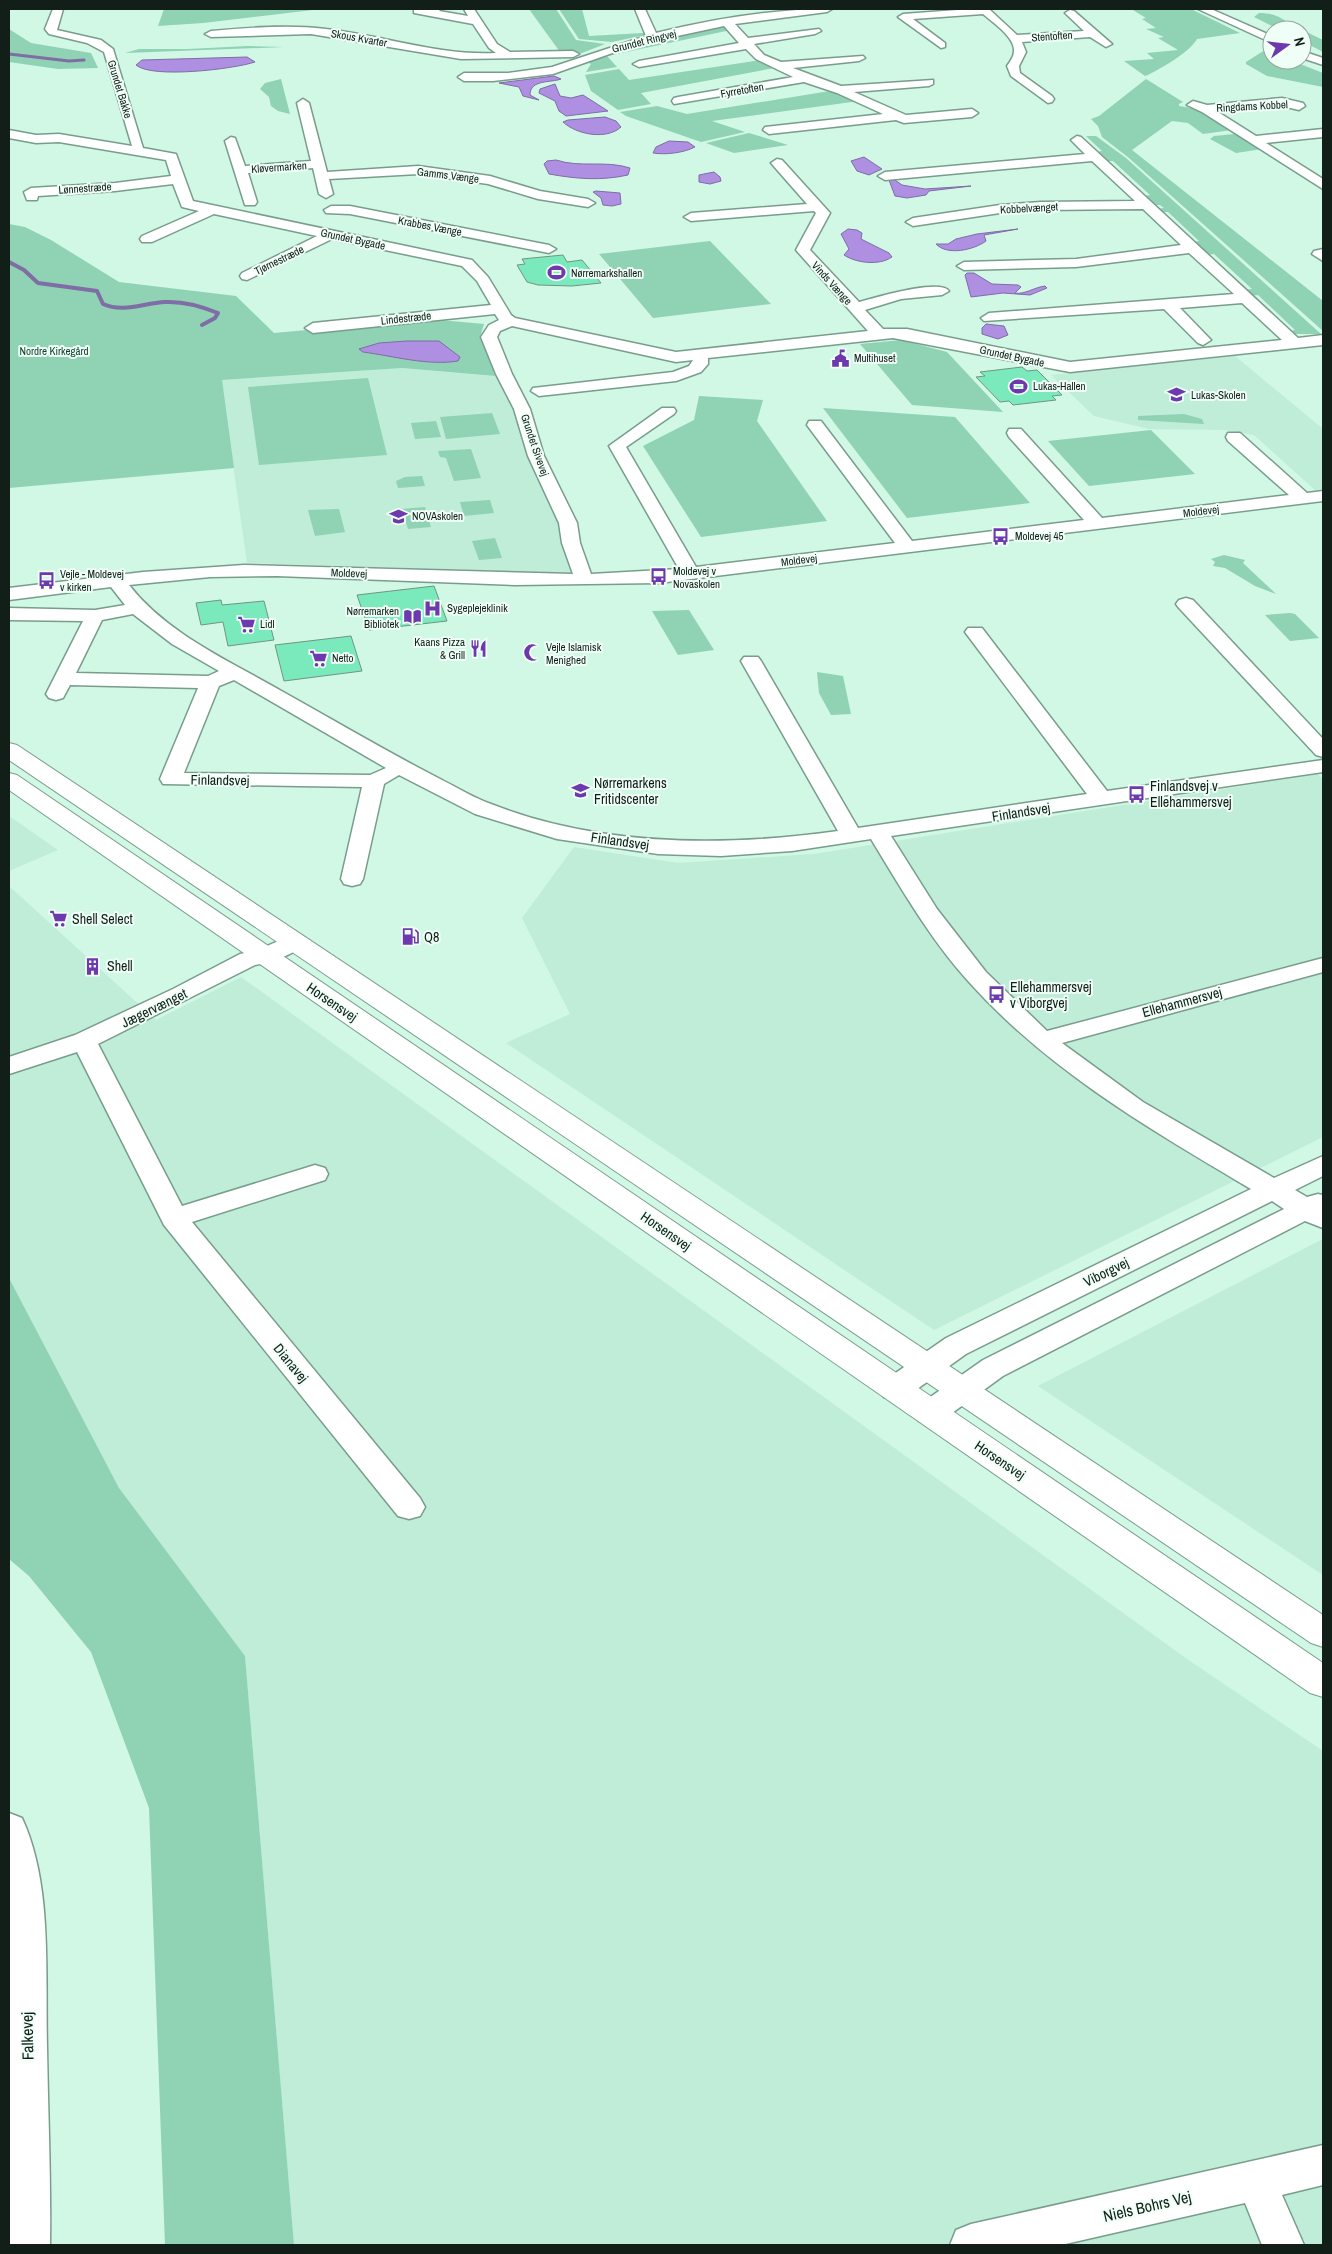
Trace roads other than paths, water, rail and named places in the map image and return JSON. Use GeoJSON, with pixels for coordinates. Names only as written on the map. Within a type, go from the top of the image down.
{"type":"FeatureCollection","features":[{"type":"Feature","properties":{"kind":"main road","name":"Horsensvej"},"geometry":{"type":"LineString","coordinates":[[9,750],[425,1029],[909,1378],[930,1413],[1323,1682]]}},
{"type":"Feature","properties":{"kind":"main road","name":"Horsensvej"},"geometry":{"type":"LineString","coordinates":[[9,780],[579,1171],[681,1226],[909,1378],[959,1390],[1323,1632]]}},
{"type":"Feature","properties":{"kind":"main road"},"geometry":{"type":"LineString","coordinates":[[144,871],[172,878],[268,943],[294,941]]}},
{"type":"Feature","properties":{"kind":"main road"},"geometry":{"type":"LineString","coordinates":[[265,956],[291,954],[385,1018],[425,1029]]}},
{"type":"Feature","properties":{"kind":"street","name":"Grundet Bakke"},"geometry":{"type":"LineString","coordinates":[[58,9],[51,28],[52,32],[65,37],[95,42],[109,51],[138,147],[135,150]]}},
{"type":"Feature","properties":{"kind":"street"},"geometry":{"type":"LineString","coordinates":[[436,9],[418,11],[477,21]]}},
{"type":"Feature","properties":{"kind":"street"},"geometry":{"type":"LineString","coordinates":[[469,9],[493,46],[507,56]]}},
{"type":"Feature","properties":{"kind":"street"},"geometry":{"type":"LineString","coordinates":[[640,9],[652,38]]}},
{"type":"Feature","properties":{"kind":"street","name":"Grundet Ringvej"},"geometry":{"type":"LineString","coordinates":[[464,77],[538,73],[574,64],[609,49],[652,38],[792,10],[827,9]]}},
{"type":"Feature","properties":{"kind":"street"},"geometry":{"type":"LineString","coordinates":[[1203,9],[1262,36]]}},
{"type":"Feature","properties":{"kind":"street","name":"Stentoften"},"geometry":{"type":"LineString","coordinates":[[941,45],[903,17],[984,10],[1014,39],[1020,52],[1013,66],[1015,74],[1048,99]]}},
{"type":"Feature","properties":{"kind":"street","name":"Stentoften"},"geometry":{"type":"LineString","coordinates":[[1070,13],[1086,24],[1090,34]]}},
{"type":"Feature","properties":{"kind":"street","name":"Fyrretoften"},"geometry":{"type":"LineString","coordinates":[[726,22],[760,57],[805,78],[841,90],[904,119],[972,113]]}},
{"type":"Feature","properties":{"kind":"street","name":"Skous Kvarter"},"geometry":{"type":"LineString","coordinates":[[210,34],[287,30],[326,32],[447,55],[472,57],[566,53],[591,56]]}},
{"type":"Feature","properties":{"kind":"street"},"geometry":{"type":"LineString","coordinates":[[639,64],[815,31]]}},
{"type":"Feature","properties":{"kind":"street","name":"Stentoften"},"geometry":{"type":"LineString","coordinates":[[1014,39],[1090,34],[1106,44]]}},
{"type":"Feature","properties":{"kind":"street"},"geometry":{"type":"LineString","coordinates":[[778,66],[859,58]]}},
{"type":"Feature","properties":{"kind":"street","name":"Fyrretoften"},"geometry":{"type":"LineString","coordinates":[[678,101],[805,78]]}},
{"type":"Feature","properties":{"kind":"street","name":"Fyrretoften"},"geometry":{"type":"LineString","coordinates":[[841,90],[930,82]]}},
{"type":"Feature","properties":{"kind":"street","name":"Ringdams Kobbel"},"geometry":{"type":"LineString","coordinates":[[1206,109],[1282,102],[1299,106]]}},
{"type":"Feature","properties":{"kind":"street"},"geometry":{"type":"LineString","coordinates":[[304,103],[318,166]]}},
{"type":"Feature","properties":{"kind":"street","name":"Ringdams Kobbel"},"geometry":{"type":"LineString","coordinates":[[1192,105],[1206,109],[1254,140],[1317,176],[1323,185]]}},
{"type":"Feature","properties":{"kind":"street","name":"Fyrretoften"},"geometry":{"type":"LineString","coordinates":[[769,130],[898,116]]}},
{"type":"Feature","properties":{"kind":"street"},"geometry":{"type":"LineString","coordinates":[[1254,140],[1323,133]]}},
{"type":"Feature","properties":{"kind":"street","name":"Grundet Bygade"},"geometry":{"type":"LineString","coordinates":[[11,139],[59,138],[171,157],[187,204],[311,238],[467,263],[472,266],[504,315],[676,357],[880,335],[907,334],[1070,367],[1323,340]]}},
{"type":"Feature","properties":{"kind":"street"},"geometry":{"type":"LineString","coordinates":[[1077,140],[1294,343]]}},
{"type":"Feature","properties":{"kind":"street","name":"Kløvermarken"},"geometry":{"type":"LineString","coordinates":[[231,141],[250,202]]}},
{"type":"Feature","properties":{"kind":"street"},"geometry":{"type":"LineString","coordinates":[[885,176],[1095,157]]}},
{"type":"Feature","properties":{"kind":"street"},"geometry":{"type":"LineString","coordinates":[[777,163],[817,207]]}},
{"type":"Feature","properties":{"kind":"street","name":"Kløvermarken"},"geometry":{"type":"LineString","coordinates":[[240,170],[318,166],[330,210]]}},
{"type":"Feature","properties":{"kind":"street","name":"Gamms Vænge"},"geometry":{"type":"LineString","coordinates":[[318,166],[418,170],[490,180],[538,195],[580,199]]}},
{"type":"Feature","properties":{"kind":"street","name":"Lønnestræde"},"geometry":{"type":"LineString","coordinates":[[32,197],[31,192],[145,185],[178,179]]}},
{"type":"Feature","properties":{"kind":"street","name":"Kobbelvænget"},"geometry":{"type":"LineString","coordinates":[[913,222],[1000,209],[1041,206],[1147,205]]}},
{"type":"Feature","properties":{"kind":"street"},"geometry":{"type":"LineString","coordinates":[[691,217],[817,207]]}},
{"type":"Feature","properties":{"kind":"street","name":"Vinds Vænge"},"geometry":{"type":"LineString","coordinates":[[817,207],[823,213],[803,250],[880,335]]}},
{"type":"Feature","properties":{"kind":"street"},"geometry":{"type":"LineString","coordinates":[[147,239],[211,210]]}},
{"type":"Feature","properties":{"kind":"street"},"geometry":{"type":"LineString","coordinates":[[311,238],[326,222],[330,210]]}},
{"type":"Feature","properties":{"kind":"street","name":"Krabbes Vænge"},"geometry":{"type":"LineString","coordinates":[[330,210],[350,210],[525,249],[549,249]]}},
{"type":"Feature","properties":{"kind":"street"},"geometry":{"type":"LineString","coordinates":[[192,218],[215,224]]}},
{"type":"Feature","properties":{"kind":"street","name":"Tjørnestræde"},"geometry":{"type":"LineString","coordinates":[[247,276],[311,238]]}},
{"type":"Feature","properties":{"kind":"street"},"geometry":{"type":"LineString","coordinates":[[964,266],[1076,263],[1192,248]]}},
{"type":"Feature","properties":{"kind":"street"},"geometry":{"type":"LineString","coordinates":[[1323,253],[1319,254],[1323,257]]}},
{"type":"Feature","properties":{"kind":"street","name":"Vinds Vænge"},"geometry":{"type":"LineString","coordinates":[[855,308],[900,295],[942,291]]}},
{"type":"Feature","properties":{"kind":"street"},"geometry":{"type":"LineString","coordinates":[[989,318],[1245,298]]}},
{"type":"Feature","properties":{"kind":"street"},"geometry":{"type":"LineString","coordinates":[[1168,304],[1204,340]]}},
{"type":"Feature","properties":{"kind":"street","name":"Lindestræde"},"geometry":{"type":"LineString","coordinates":[[313,328],[462,308],[504,315]]}},
{"type":"Feature","properties":{"kind":"street","name":"Grundet Sivevej"},"geometry":{"type":"LineString","coordinates":[[504,315],[489,337],[504,374],[522,409],[536,456],[568,523],[571,543],[584,580]]}},
{"type":"Feature","properties":{"kind":"street"},"geometry":{"type":"LineString","coordinates":[[539,391],[676,376],[695,369],[700,364],[701,354]]}},
{"type":"Feature","properties":{"kind":"street"},"geometry":{"type":"LineString","coordinates":[[668,411],[617,446],[691,574]]}},
{"type":"Feature","properties":{"kind":"street"},"geometry":{"type":"LineString","coordinates":[[815,425],[907,547]]}},
{"type":"Feature","properties":{"kind":"street"},"geometry":{"type":"LineString","coordinates":[[1015,433],[1098,524]]}},
{"type":"Feature","properties":{"kind":"street"},"geometry":{"type":"LineString","coordinates":[[1234,437],[1304,499]]}},
{"type":"Feature","properties":{"kind":"street","name":"Moldevej"},"geometry":{"type":"LineString","coordinates":[[9,594],[223,571],[276,570],[469,578],[584,580],[691,574],[1323,496]]}},
{"type":"Feature","properties":{"kind":"street","name":"Finlandsvej"},"geometry":{"type":"LineString","coordinates":[[117,582],[137,608],[180,640],[402,768],[483,809],[565,834],[658,847],[721,849],[792,844],[878,833],[1323,766]]}},
{"type":"Feature","properties":{"kind":"street"},"geometry":{"type":"LineString","coordinates":[[1186,604],[1323,751]]}},
{"type":"Feature","properties":{"kind":"street"},"geometry":{"type":"LineString","coordinates":[[9,614],[95,616],[137,608]]}},
{"type":"Feature","properties":{"kind":"street"},"geometry":{"type":"LineString","coordinates":[[95,616],[60,687],[210,682],[236,672]]}},
{"type":"Feature","properties":{"kind":"street"},"geometry":{"type":"LineString","coordinates":[[974,632],[1102,799]]}},
{"type":"Feature","properties":{"kind":"street"},"geometry":{"type":"LineString","coordinates":[[751,661],[852,836]]}},
{"type":"Feature","properties":{"kind":"street","name":"Finlandsvej"},"geometry":{"type":"LineString","coordinates":[[210,682],[171,779],[374,781],[402,768]]}},
{"type":"Feature","properties":{"kind":"street"},"geometry":{"type":"LineString","coordinates":[[352,879],[374,781]]}},
{"type":"Feature","properties":{"kind":"street"},"geometry":{"type":"LineString","coordinates":[[878,833],[927,912],[977,977],[1042,1040],[1134,1108],[1273,1191],[1317,1210]]}},
{"type":"Feature","properties":{"kind":"street","name":"Jægervænget"},"geometry":{"type":"LineString","coordinates":[[9,1066],[84,1041],[182,994],[248,959],[265,956],[294,941]]}},
{"type":"Feature","properties":{"kind":"street","name":"Ellehammersvej"},"geometry":{"type":"LineString","coordinates":[[1042,1040],[1323,965]]}},
{"type":"Feature","properties":{"kind":"street","name":"Dianavej"},"geometry":{"type":"LineString","coordinates":[[84,1041],[174,1218],[409,1507]]}},
{"type":"Feature","properties":{"kind":"street","name":"Viborgvej"},"geometry":{"type":"LineString","coordinates":[[909,1378],[972,1338],[1323,1166]]}},
{"type":"Feature","properties":{"kind":"street"},"geometry":{"type":"LineString","coordinates":[[174,1218],[315,1174]]}},
{"type":"Feature","properties":{"kind":"street"},"geometry":{"type":"LineString","coordinates":[[930,1413],[959,1390],[993,1368],[1317,1210]]}},
{"type":"Feature","properties":{"kind":"street","name":"Falkevej"},"geometry":{"type":"LineString","coordinates":[[9,1829],[19,1868],[26,1922],[28,2245]]}},
{"type":"Feature","properties":{"kind":"street","name":"Niels Bohrs Vej"},"geometry":{"type":"LineString","coordinates":[[971,2245],[1323,2165]]}},
{"type":"Feature","properties":{"kind":"street"},"geometry":{"type":"LineString","coordinates":[[1256,2181],[1283,2245]]}},
{"type":"Feature","properties":{"kind":"waterway"},"geometry":{"type":"LineString","coordinates":[[9,54],[69,61],[84,60]]}},
{"type":"Feature","properties":{"kind":"waterway"},"geometry":{"type":"LineString","coordinates":[[9,262],[24,270],[38,283],[97,291],[103,304],[111,307],[126,308],[178,302],[192,304],[218,313],[215,318],[202,325]]}},
{"type":"Feature","properties":{"kind":"place","name":"Nørremarkshallen"},"geometry":{"type":"Point","coordinates":[557,273]}},
{"type":"Feature","properties":{"kind":"place","name":"Multihuset"},"geometry":{"type":"Point","coordinates":[840,358]}},
{"type":"Feature","properties":{"kind":"place","name":"Lukas-Hallen"},"geometry":{"type":"Point","coordinates":[1019,386]}},
{"type":"Feature","properties":{"kind":"place","name":"Lukas-Skolen"},"geometry":{"type":"Point","coordinates":[1177,395]}},
{"type":"Feature","properties":{"kind":"place","name":"NOVAskolen"},"geometry":{"type":"Point","coordinates":[398,516]}},
{"type":"Feature","properties":{"kind":"place","name":"Moldevej 45"},"geometry":{"type":"Point","coordinates":[1001,536]}},
{"type":"Feature","properties":{"kind":"place","name":"Moldevej v Novaskolen"},"geometry":{"type":"Point","coordinates":[659,577]}},
{"type":"Feature","properties":{"kind":"place","name":"Vejle - Moldevej v kirken"},"geometry":{"type":"Point","coordinates":[46,580]}},
{"type":"Feature","properties":{"kind":"place","name":"Sygeplejeklinik"},"geometry":{"type":"Point","coordinates":[433,608]}},
{"type":"Feature","properties":{"kind":"place","name":"Nørremarken Bibliotek"},"geometry":{"type":"Point","coordinates":[413,617]}},
{"type":"Feature","properties":{"kind":"place","name":"Lidl"},"geometry":{"type":"Point","coordinates":[246,624]}},
{"type":"Feature","properties":{"kind":"place","name":"Kaans Pizza & Grill"},"geometry":{"type":"Point","coordinates":[479,648]}},
{"type":"Feature","properties":{"kind":"place","name":"Vejle Islamisk Menighed"},"geometry":{"type":"Point","coordinates":[532,653]}},
{"type":"Feature","properties":{"kind":"place","name":"Netto"},"geometry":{"type":"Point","coordinates":[318,658]}},
{"type":"Feature","properties":{"kind":"place","name":"Nørremarkens Fritidscenter"},"geometry":{"type":"Point","coordinates":[580,791]}},
{"type":"Feature","properties":{"kind":"place","name":"Finlandsvej v Ellehammersvej"},"geometry":{"type":"Point","coordinates":[1136,794]}},
{"type":"Feature","properties":{"kind":"place","name":"Shell Select"},"geometry":{"type":"Point","coordinates":[58,919]}},
{"type":"Feature","properties":{"kind":"place","name":"Q8"},"geometry":{"type":"Point","coordinates":[410,937]}},
{"type":"Feature","properties":{"kind":"place","name":"Shell"},"geometry":{"type":"Point","coordinates":[93,966]}},
{"type":"Feature","properties":{"kind":"place","name":"Ellehammersvej v Viborgvej"},"geometry":{"type":"Point","coordinates":[996,995]}},
{"type":"Feature","properties":{"kind":"park label","name":"Nordre Kirkegård"},"geometry":{"type":"Point","coordinates":[54,351]}}]}
